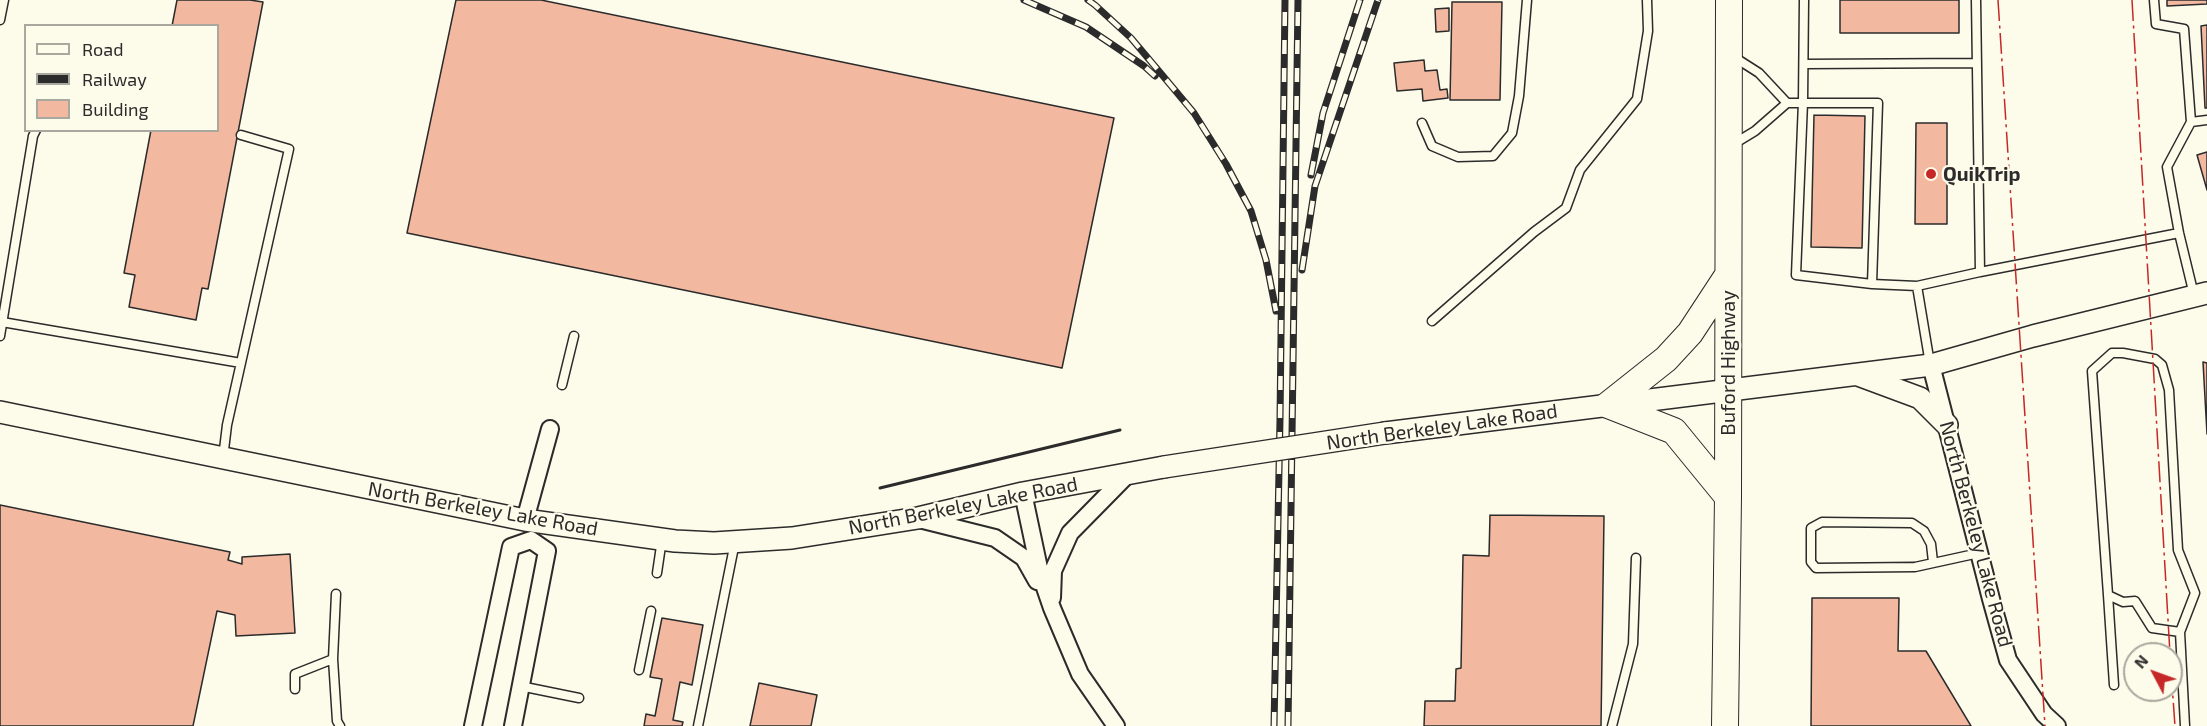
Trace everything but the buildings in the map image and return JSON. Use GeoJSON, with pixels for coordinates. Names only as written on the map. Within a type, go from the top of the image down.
{"type":"FeatureCollection","features":[{"type":"Feature","properties":{"kind":"main road","name":"Buford Highway"},"geometry":{"type":"LineString","coordinates":[[1725,726],[1729,0]]}},
{"type":"Feature","properties":{"kind":"main road"},"geometry":{"type":"LineString","coordinates":[[1608,405],[1666,359],[1690,333],[1728,275]]}},
{"type":"Feature","properties":{"kind":"main road"},"geometry":{"type":"LineString","coordinates":[[1608,405],[1674,431],[1728,497]]}},
{"type":"Feature","properties":{"kind":"street","name":"North Berkeley Lake Road"},"geometry":{"type":"LineString","coordinates":[[0,412],[530,527],[714,543],[792,538],[918,518],[1023,493],[1130,472],[1386,433],[1930,365],[2033,336],[2201,294]]}},
{"type":"Feature","properties":{"kind":"street","name":"North Berkeley Lake Road"},"geometry":{"type":"LineString","coordinates":[[1930,365],[2008,660],[2044,714],[2057,726]]}},
{"type":"Feature","properties":{"kind":"street"},"geometry":{"type":"LineString","coordinates":[[1858,374],[1920,398],[1947,425]]}},
{"type":"Feature","properties":{"kind":"street"},"geometry":{"type":"LineString","coordinates":[[473,726],[511,547],[530,527],[550,429]]}},
{"type":"Feature","properties":{"kind":"street"},"geometry":{"type":"LineString","coordinates":[[1052,608],[1053,572],[1070,533],[1130,472]]}},
{"type":"Feature","properties":{"kind":"street"},"geometry":{"type":"LineString","coordinates":[[1023,493],[1040,573],[1052,608],[1080,674],[1116,726]]}},
{"type":"Feature","properties":{"kind":"street"},"geometry":{"type":"LineString","coordinates":[[918,518],[995,538],[1024,558],[1052,608]]}},
{"type":"Feature","properties":{"kind":"street"},"geometry":{"type":"LineString","coordinates":[[513,726],[547,551],[530,527]]}},
{"type":"Feature","properties":{"kind":"lane"},"geometry":{"type":"LineString","coordinates":[[0,20],[4,0]]}},
{"type":"Feature","properties":{"kind":"lane"},"geometry":{"type":"LineString","coordinates":[[1422,123],[1432,146],[1458,158],[1493,156],[1512,133],[1519,96],[1527,0]]}},
{"type":"Feature","properties":{"kind":"lane"},"geometry":{"type":"LineString","coordinates":[[1432,321],[1534,232],[1566,208],[1580,170],[1637,99],[1648,31],[1647,0]]}},
{"type":"Feature","properties":{"kind":"lane"},"geometry":{"type":"LineString","coordinates":[[1803,0],[1804,64],[1796,275],[1872,284],[1917,286],[2179,233]]}},
{"type":"Feature","properties":{"kind":"lane"},"geometry":{"type":"LineString","coordinates":[[1976,0],[1980,272]]}},
{"type":"Feature","properties":{"kind":"lane"},"geometry":{"type":"LineString","coordinates":[[2154,0],[2156,24],[2184,30],[2191,122],[2167,167],[2179,233],[2201,294]]}},
{"type":"Feature","properties":{"kind":"lane"},"geometry":{"type":"LineString","coordinates":[[1729,54],[1759,73],[1787,103]]}},
{"type":"Feature","properties":{"kind":"lane"},"geometry":{"type":"LineString","coordinates":[[1804,64],[1976,63]]}},
{"type":"Feature","properties":{"kind":"lane"},"geometry":{"type":"LineString","coordinates":[[1729,147],[1755,131],[1787,103],[1878,103],[1872,284]]}},
{"type":"Feature","properties":{"kind":"lane"},"geometry":{"type":"LineString","coordinates":[[2191,122],[2207,120]]}},
{"type":"Feature","properties":{"kind":"lane"},"geometry":{"type":"LineString","coordinates":[[0,336],[35,132]]}},
{"type":"Feature","properties":{"kind":"lane"},"geometry":{"type":"LineString","coordinates":[[223,459],[227,425],[289,149],[241,135]]}},
{"type":"Feature","properties":{"kind":"lane"},"geometry":{"type":"LineString","coordinates":[[1917,286],[1930,365]]}},
{"type":"Feature","properties":{"kind":"lane"},"geometry":{"type":"LineString","coordinates":[[2,322],[241,363]]}},
{"type":"Feature","properties":{"kind":"lane"},"geometry":{"type":"LineString","coordinates":[[562,385],[574,336]]}},
{"type":"Feature","properties":{"kind":"lane"},"geometry":{"type":"LineString","coordinates":[[2115,685],[2092,371],[2112,353],[2123,353],[2155,359],[2162,365],[2169,390],[2178,550],[2195,593],[2180,632],[2185,726]]}},
{"type":"Feature","properties":{"kind":"lane"},"geometry":{"type":"LineString","coordinates":[[1933,562],[1931,544],[1924,531],[1912,524],[1822,522],[1811,528],[1810,562],[1816,567],[1915,567],[1979,553]]}},
{"type":"Feature","properties":{"kind":"lane"},"geometry":{"type":"LineString","coordinates":[[657,573],[662,539]]}},
{"type":"Feature","properties":{"kind":"lane"},"geometry":{"type":"LineString","coordinates":[[698,726],[735,541]]}},
{"type":"Feature","properties":{"kind":"lane"},"geometry":{"type":"LineString","coordinates":[[1612,726],[1633,644],[1636,558]]}},
{"type":"Feature","properties":{"kind":"lane"},"geometry":{"type":"LineString","coordinates":[[336,594],[333,659],[337,721],[340,726]]}},
{"type":"Feature","properties":{"kind":"lane"},"geometry":{"type":"LineString","coordinates":[[2108,595],[2123,602],[2135,601],[2152,628],[2180,632]]}},
{"type":"Feature","properties":{"kind":"lane"},"geometry":{"type":"LineString","coordinates":[[639,670],[651,611]]}},
{"type":"Feature","properties":{"kind":"lane"},"geometry":{"type":"LineString","coordinates":[[295,689],[295,674],[333,659]]}},
{"type":"Feature","properties":{"kind":"lane"},"geometry":{"type":"LineString","coordinates":[[520,686],[579,698]]}},
{"type":"Feature","properties":{"kind":"railway"},"geometry":{"type":"LineString","coordinates":[[1024,0],[1086,27],[1155,76]]}},
{"type":"Feature","properties":{"kind":"railway"},"geometry":{"type":"LineString","coordinates":[[1088,0],[1131,38],[1158,70],[1194,113],[1226,164],[1251,211],[1266,260],[1276,311]]}},
{"type":"Feature","properties":{"kind":"railway"},"geometry":{"type":"LineString","coordinates":[[1274,726],[1285,0]]}},
{"type":"Feature","properties":{"kind":"railway"},"geometry":{"type":"LineString","coordinates":[[1288,726],[1298,0]]}},
{"type":"Feature","properties":{"kind":"railway"},"geometry":{"type":"LineString","coordinates":[[1311,175],[1323,113],[1360,0]]}},
{"type":"Feature","properties":{"kind":"railway"},"geometry":{"type":"LineString","coordinates":[[1302,270],[1315,186],[1378,0]]}},
{"type":"Feature","properties":{"kind":"wall"},"geometry":{"type":"LineString","coordinates":[[880,488],[1120,430]]}},
{"type":"Feature","properties":{"kind":"power"},"geometry":{"type":"LineString","coordinates":[[1998,0],[2045,726]]}},
{"type":"Feature","properties":{"kind":"power"},"geometry":{"type":"LineString","coordinates":[[2132,0],[2169,642]]}},
{"type":"Feature","properties":{"kind":"power"},"geometry":{"type":"LineString","coordinates":[[2173,702],[2175,726]]}},
{"type":"Feature","properties":{"kind":"place","name":"QuikTrip"},"geometry":{"type":"Point","coordinates":[1931,174]}}]}
